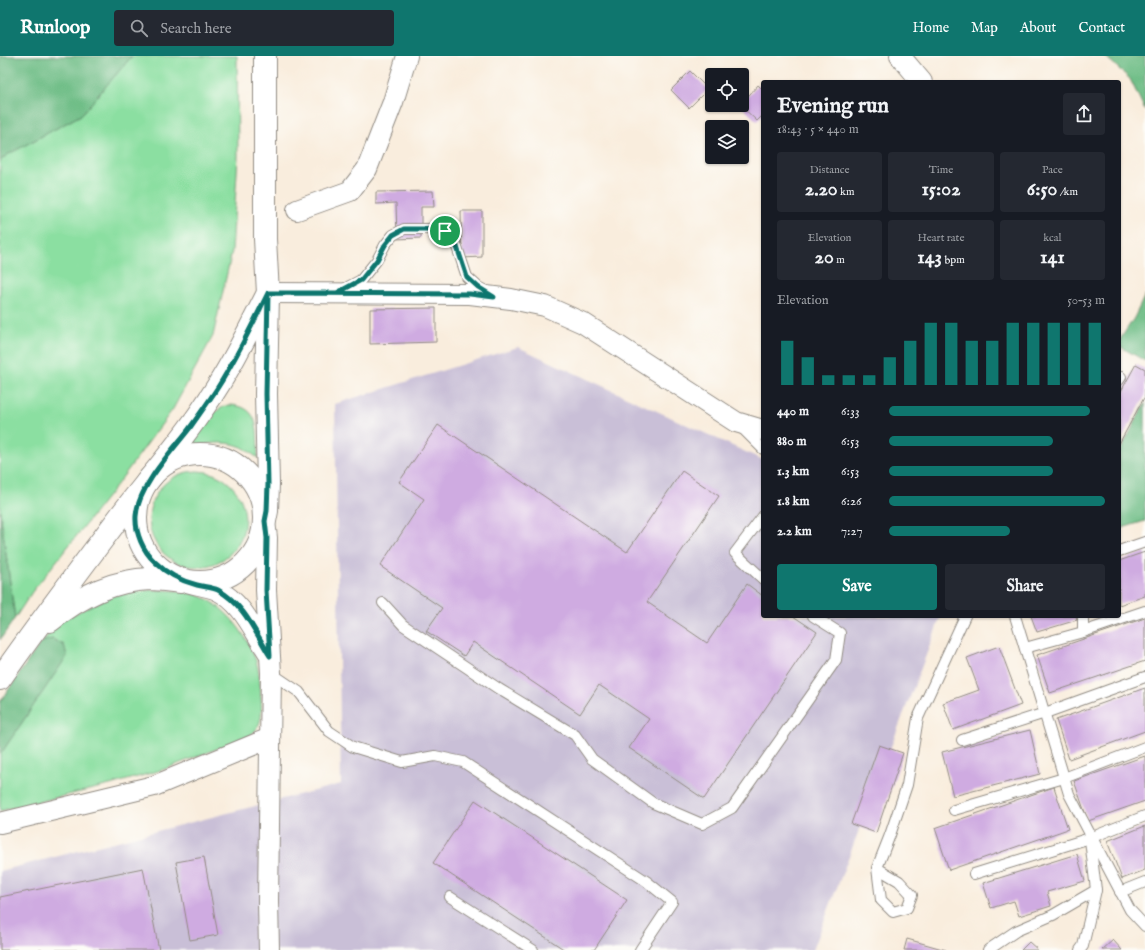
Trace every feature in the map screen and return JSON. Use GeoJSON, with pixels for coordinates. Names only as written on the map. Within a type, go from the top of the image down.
{"type":"FeatureCollection","features":[{"type":"Feature","properties":{"kind":"street"},"geometry":{"type":"LineString","coordinates":[[27,640],[72,604],[104,588],[118,584],[150,579],[201,582],[218,579],[229,575],[247,561],[262,535],[267,511],[268,484],[266,394],[268,293],[265,240],[265,56]]}},
{"type":"Feature","properties":{"kind":"street"},"geometry":{"type":"LineString","coordinates":[[297,210],[350,191],[367,169],[393,102],[407,56]]}},
{"type":"Feature","properties":{"kind":"street"},"geometry":{"type":"LineString","coordinates":[[900,56],[920,80]]}},
{"type":"Feature","properties":{"kind":"street"},"geometry":{"type":"LineString","coordinates":[[268,293],[470,294],[511,299],[545,306],[583,323],[736,422],[761,429]]}},
{"type":"Feature","properties":{"kind":"street"},"geometry":{"type":"LineString","coordinates":[[0,679],[27,640],[203,409],[231,364],[268,293]]}},
{"type":"Feature","properties":{"kind":"street"},"geometry":{"type":"LineString","coordinates":[[269,950],[270,664],[266,590],[267,538],[265,521],[259,493],[248,475],[241,469],[224,459],[205,454],[186,456],[167,463],[153,476],[141,496],[136,516],[139,537],[149,557],[174,577],[216,590],[235,604],[244,612],[250,622],[270,664]]}},
{"type":"Feature","properties":{"kind":"street"},"geometry":{"type":"LineString","coordinates":[[0,823],[154,786],[270,738]]}},
{"type":"Feature","properties":{"kind":"lane"},"geometry":{"type":"LineString","coordinates":[[337,293],[361,280],[377,260],[385,245],[393,235],[404,229],[436,229],[445,231],[455,241],[467,277],[478,287],[494,297]]}},
{"type":"Feature","properties":{"kind":"lane"},"geometry":{"type":"LineString","coordinates":[[736,422],[761,447]]}},
{"type":"Feature","properties":{"kind":"lane"},"geometry":{"type":"LineString","coordinates":[[761,519],[735,553],[761,577]]}},
{"type":"Feature","properties":{"kind":"lane"},"geometry":{"type":"LineString","coordinates":[[1121,550],[1145,542]]}},
{"type":"Feature","properties":{"kind":"lane"},"geometry":{"type":"LineString","coordinates":[[383,603],[404,625],[499,689],[575,735],[592,759],[653,803],[702,824],[732,808],[836,660],[840,633],[816,618]]}},
{"type":"Feature","properties":{"kind":"lane"},"geometry":{"type":"LineString","coordinates":[[1025,648],[1083,632],[1145,611]]}},
{"type":"Feature","properties":{"kind":"lane"},"geometry":{"type":"LineString","coordinates":[[877,868],[907,785],[918,718],[964,618]]}},
{"type":"Feature","properties":{"kind":"lane"},"geometry":{"type":"LineString","coordinates":[[1016,618],[1069,794],[1120,892],[1145,932]]}},
{"type":"Feature","properties":{"kind":"lane"},"geometry":{"type":"LineString","coordinates":[[1082,618],[1083,632]]}},
{"type":"Feature","properties":{"kind":"lane"},"geometry":{"type":"LineString","coordinates":[[270,664],[299,692],[329,732],[353,747],[402,762],[435,756],[463,762],[646,881],[672,902],[640,950]]}},
{"type":"Feature","properties":{"kind":"lane"},"geometry":{"type":"LineString","coordinates":[[962,740],[1045,713],[1145,677]]}},
{"type":"Feature","properties":{"kind":"lane"},"geometry":{"type":"LineString","coordinates":[[954,810],[1064,778],[1145,747]]}},
{"type":"Feature","properties":{"kind":"lane"},"geometry":{"type":"LineString","coordinates":[[974,874],[1091,837],[1145,816]]}},
{"type":"Feature","properties":{"kind":"lane"},"geometry":{"type":"LineString","coordinates":[[1080,950],[1083,946],[1096,890],[1091,837]]}},
{"type":"Feature","properties":{"kind":"lane"},"geometry":{"type":"LineString","coordinates":[[1120,892],[1145,882]]}},
{"type":"Feature","properties":{"kind":"lane"},"geometry":{"type":"LineString","coordinates":[[988,950],[1016,931],[1053,916],[1096,890]]}},
{"type":"Feature","properties":{"kind":"lane"},"geometry":{"type":"LineString","coordinates":[[450,897],[533,950]]}},
{"type":"Feature","properties":{"kind":"lane"},"geometry":{"type":"LineString","coordinates":[[1130,910],[1145,926]]}},
{"type":"Feature","properties":{"kind":"shaded area"},"geometry":{"type":"Polygon","coordinates":[[[518,347],[761,459],[761,618],[940,618],[813,950],[0,950],[0,871],[341,784],[335,404],[518,347]]]}},
{"type":"Feature","properties":{"kind":"green space"},"geometry":{"type":"Polygon","coordinates":[[[0,56],[132,56],[81,115],[7,155],[0,161],[0,56]]]}},
{"type":"Feature","properties":{"kind":"green space"},"geometry":{"type":"Polygon","coordinates":[[[132,56],[237,56],[238,157],[232,251],[213,336],[173,409],[116,486],[32,592],[15,618],[0,511],[0,161],[7,155],[81,115],[132,56]]]}},
{"type":"Feature","properties":{"kind":"green space"},"geometry":{"type":"Polygon","coordinates":[[[1105,56],[1145,56],[1145,110],[1130,79],[1105,56]]]}},
{"type":"Feature","properties":{"kind":"green space"},"geometry":{"type":"Polygon","coordinates":[[[1145,295],[1145,361],[1121,347],[1121,338],[1134,318],[1145,295]]]}},
{"type":"Feature","properties":{"kind":"green space"},"geometry":{"type":"Polygon","coordinates":[[[1145,403],[1145,521],[1121,528],[1121,449],[1145,403]]]}},
{"type":"Feature","properties":{"kind":"green space"},"geometry":{"type":"Polygon","coordinates":[[[228,405],[239,406],[247,410],[252,415],[257,430],[258,458],[242,447],[223,443],[189,448],[210,417],[221,408],[228,405]]]}},
{"type":"Feature","properties":{"kind":"green space"},"geometry":{"type":"Polygon","coordinates":[[[197,471],[215,475],[224,479],[231,485],[237,492],[241,501],[245,519],[241,537],[237,546],[231,553],[224,559],[215,563],[197,567],[179,563],[170,559],[163,553],[157,546],[153,537],[149,519],[153,501],[157,492],[163,485],[170,479],[179,475],[197,471]]]}},
{"type":"Feature","properties":{"kind":"green space"},"geometry":{"type":"Polygon","coordinates":[[[0,511],[15,618],[0,640],[0,511]]]}},
{"type":"Feature","properties":{"kind":"green space"},"geometry":{"type":"Polygon","coordinates":[[[150,590],[190,593],[205,598],[219,607],[239,628],[249,644],[258,670],[262,709],[261,719],[257,728],[250,736],[165,769],[110,785],[0,811],[0,755],[67,656],[64,645],[53,639],[41,642],[64,619],[111,596],[150,590]]]}},
{"type":"Feature","properties":{"kind":"green space"},"geometry":{"type":"Polygon","coordinates":[[[52,639],[64,645],[67,656],[0,755],[0,702],[41,642],[52,639]]]}},
{"type":"Feature","properties":{"kind":"building"},"geometry":{"type":"Polygon","coordinates":[[[690,71],[705,86],[705,92],[689,108],[671,90],[690,71]]]}},
{"type":"Feature","properties":{"kind":"building"},"geometry":{"type":"Polygon","coordinates":[[[758,85],[761,88],[761,117],[757,121],[747,112],[749,112],[749,95],[758,85]]]}},
{"type":"Feature","properties":{"kind":"building"},"geometry":{"type":"Polygon","coordinates":[[[433,191],[434,207],[421,207],[421,238],[397,239],[396,203],[376,204],[376,192],[433,191]]]}},
{"type":"Feature","properties":{"kind":"building"},"geometry":{"type":"Polygon","coordinates":[[[461,211],[482,211],[482,257],[462,258],[461,211]]]}},
{"type":"Feature","properties":{"kind":"building"},"geometry":{"type":"Polygon","coordinates":[[[436,308],[436,342],[370,344],[370,309],[436,308]]]}},
{"type":"Feature","properties":{"kind":"building"},"geometry":{"type":"Polygon","coordinates":[[[1136,364],[1145,369],[1145,396],[1121,440],[1121,391],[1136,364]]]}},
{"type":"Feature","properties":{"kind":"building"},"geometry":{"type":"Polygon","coordinates":[[[438,425],[627,552],[682,471],[719,496],[647,602],[707,643],[747,584],[761,594],[761,618],[796,618],[817,632],[704,799],[629,748],[649,719],[599,685],[580,714],[473,642],[464,656],[426,631],[442,608],[380,566],[424,499],[399,482],[438,425]]]}},
{"type":"Feature","properties":{"kind":"building"},"geometry":{"type":"Polygon","coordinates":[[[1145,552],[1145,596],[1121,604],[1121,560],[1145,552]]]}},
{"type":"Feature","properties":{"kind":"building"},"geometry":{"type":"Polygon","coordinates":[[[1032,618],[1076,618],[1077,620],[1037,632],[1032,618]]]}},
{"type":"Feature","properties":{"kind":"building"},"geometry":{"type":"Polygon","coordinates":[[[1145,618],[1145,661],[1050,693],[1037,655],[1145,618]]]}},
{"type":"Feature","properties":{"kind":"building"},"geometry":{"type":"Polygon","coordinates":[[[999,646],[1021,705],[953,730],[943,703],[979,690],[967,658],[999,646]]]}},
{"type":"Feature","properties":{"kind":"building"},"geometry":{"type":"Polygon","coordinates":[[[1145,688],[1145,731],[1069,759],[1056,720],[1145,688]]]}},
{"type":"Feature","properties":{"kind":"building"},"geometry":{"type":"Polygon","coordinates":[[[1030,730],[1040,774],[953,796],[942,752],[1030,730]]]}},
{"type":"Feature","properties":{"kind":"building"},"geometry":{"type":"Polygon","coordinates":[[[879,745],[903,753],[876,833],[851,824],[879,745]]]}},
{"type":"Feature","properties":{"kind":"building"},"geometry":{"type":"Polygon","coordinates":[[[1145,756],[1145,801],[1088,821],[1074,781],[1145,756]]]}},
{"type":"Feature","properties":{"kind":"building"},"geometry":{"type":"Polygon","coordinates":[[[1054,787],[1068,829],[949,870],[935,828],[1054,787]]]}},
{"type":"Feature","properties":{"kind":"building"},"geometry":{"type":"Polygon","coordinates":[[[475,800],[627,900],[594,950],[565,950],[433,863],[475,800]]]}},
{"type":"Feature","properties":{"kind":"building"},"geometry":{"type":"Polygon","coordinates":[[[1145,826],[1145,870],[1122,879],[1107,841],[1145,826]]]}},
{"type":"Feature","properties":{"kind":"building"},"geometry":{"type":"Polygon","coordinates":[[[1077,854],[1085,881],[1047,892],[1051,906],[1019,916],[1014,901],[991,908],[983,883],[1077,854]]]}},
{"type":"Feature","properties":{"kind":"building"},"geometry":{"type":"Polygon","coordinates":[[[204,857],[218,935],[190,940],[176,862],[204,857]]]}},
{"type":"Feature","properties":{"kind":"building"},"geometry":{"type":"Polygon","coordinates":[[[143,868],[159,950],[0,950],[0,897],[143,868]]]}},
{"type":"Feature","properties":{"kind":"building"},"geometry":{"type":"Polygon","coordinates":[[[907,939],[946,950],[904,950],[907,939]]]}},
{"type":"Feature","properties":{"kind":"building"},"geometry":{"type":"Polygon","coordinates":[[[1113,940],[1122,950],[1102,950],[1113,940]]]}},
{"type":"Feature","properties":{"kind":"building"},"geometry":{"type":"Polygon","coordinates":[[[1029,942],[1038,950],[1021,950],[1029,942]]]}},
{"type":"Feature","properties":{"kind":"route"},"geometry":{"type":"LineString","coordinates":[[445,231],[436,229],[404,229],[393,235],[385,245],[377,260],[361,280],[337,293],[268,293],[229,369],[189,429],[153,476],[141,496],[136,516],[137,526],[139,537],[149,557],[174,577],[216,590],[226,596],[244,612],[270,656],[266,590],[267,538],[265,521],[268,500],[266,394],[268,293],[383,292],[470,294],[494,297],[478,287],[467,277],[455,241],[445,231]]}}]}
